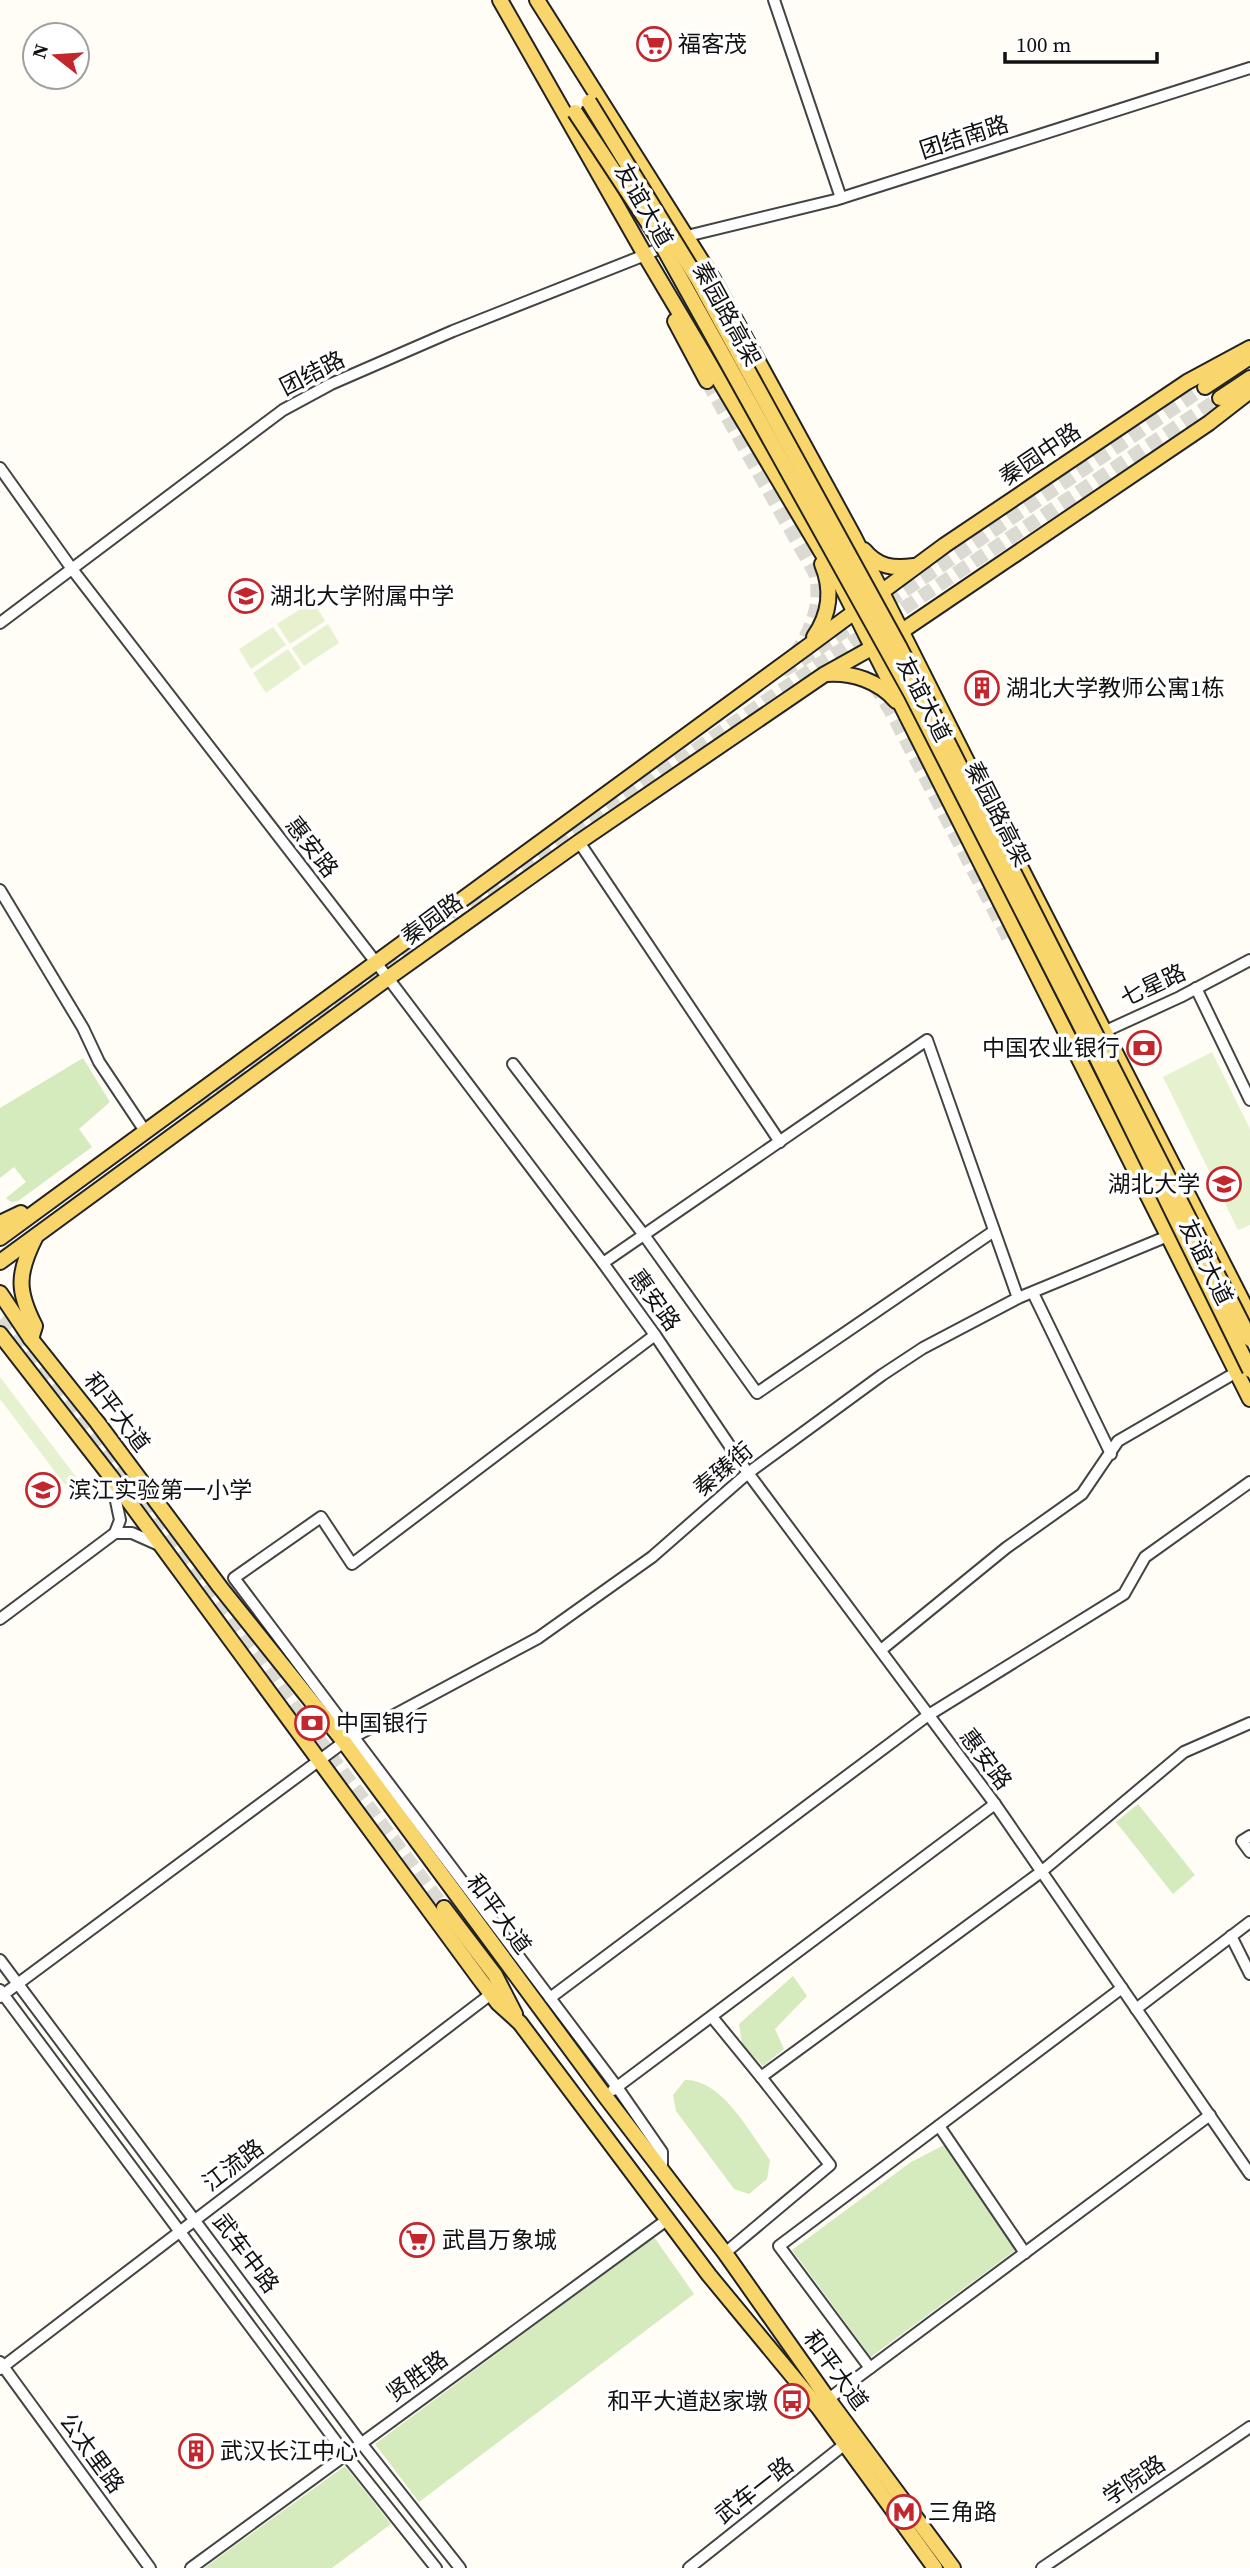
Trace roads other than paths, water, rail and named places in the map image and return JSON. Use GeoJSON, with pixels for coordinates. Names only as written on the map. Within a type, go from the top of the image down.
{"type":"FeatureCollection","features":[{"type":"Feature","properties":{"kind":"main road","name":"友谊大道"},"geometry":{"type":"LineString","coordinates":[[501,0],[645,255],[858,608],[873,649],[907,718],[1168,1236],[1243,1371],[1250,1399]]}},
{"type":"Feature","properties":{"kind":"main road","name":"友谊大道"},"geometry":{"type":"LineString","coordinates":[[536,0],[687,236],[853,535],[1250,1316]]}},
{"type":"Feature","properties":{"kind":"main road","name":"秦园路高架"},"geometry":{"type":"LineString","coordinates":[[576,63],[589,102],[697,278],[899,646],[1250,1339]]}},
{"type":"Feature","properties":{"kind":"main road","name":"秦园路高架"},"geometry":{"type":"LineString","coordinates":[[547,79],[575,112],[658,238],[911,693],[1098,1060],[1243,1371]]}},
{"type":"Feature","properties":{"kind":"main road"},"geometry":{"type":"LineString","coordinates":[[661,281],[675,320],[707,381]]}},
{"type":"Feature","properties":{"kind":"main road","name":"秦园中路"},"geometry":{"type":"LineString","coordinates":[[858,608],[1187,382],[1250,348]]}},
{"type":"Feature","properties":{"kind":"main road"},"geometry":{"type":"LineString","coordinates":[[1205,387],[1250,357]]}},
{"type":"Feature","properties":{"kind":"main road"},"geometry":{"type":"LineString","coordinates":[[1220,398],[1250,378]]}},
{"type":"Feature","properties":{"kind":"main road"},"geometry":{"type":"LineString","coordinates":[[902,631],[1209,423],[1250,391]]}},
{"type":"Feature","properties":{"kind":"main road"},"geometry":{"type":"LineString","coordinates":[[791,500],[827,576],[830,596],[824,621],[807,648]]}},
{"type":"Feature","properties":{"kind":"main road"},"geometry":{"type":"LineString","coordinates":[[853,535],[871,559],[887,567],[916,566]]}},
{"type":"Feature","properties":{"kind":"main road","name":"秦园路"},"geometry":{"type":"LineString","coordinates":[[0,1238],[858,608]]}},
{"type":"Feature","properties":{"kind":"main road"},"geometry":{"type":"LineString","coordinates":[[926,681],[916,645],[920,625],[932,610]]}},
{"type":"Feature","properties":{"kind":"main road","name":"秦园路"},"geometry":{"type":"LineString","coordinates":[[0,1262],[579,842],[825,674],[902,631]]}},
{"type":"Feature","properties":{"kind":"main road"},"geometry":{"type":"LineString","coordinates":[[825,674],[850,675],[874,683],[893,698],[907,718]]}},
{"type":"Feature","properties":{"kind":"main road"},"geometry":{"type":"LineString","coordinates":[[1010,941],[1040,981]]}},
{"type":"Feature","properties":{"kind":"main road"},"geometry":{"type":"LineString","coordinates":[[0,1223],[13,1218],[43,1198],[53,1198]]}},
{"type":"Feature","properties":{"kind":"main road"},"geometry":{"type":"LineString","coordinates":[[31,1339],[35,1326],[26,1308],[21,1283],[23,1264],[36,1235]]}},
{"type":"Feature","properties":{"kind":"main road","name":"和平大道"},"geometry":{"type":"LineString","coordinates":[[0,1293],[31,1339],[97,1422],[220,1587],[349,1739],[605,2096],[725,2253],[823,2403],[845,2444],[935,2568]]}},
{"type":"Feature","properties":{"kind":"main road","name":"和平大道"},"geometry":{"type":"LineString","coordinates":[[1,1337],[111,1477],[491,1994],[520,2023],[709,2275],[823,2403],[953,2568]]}},
{"type":"Feature","properties":{"kind":"main road"},"geometry":{"type":"LineString","coordinates":[[444,1908],[495,1975],[520,2023]]}},
{"type":"Feature","properties":{"kind":"street"},"geometry":{"type":"LineString","coordinates":[[774,0],[841,198]]}},
{"type":"Feature","properties":{"kind":"street","name":"团结南路"},"geometry":{"type":"LineString","coordinates":[[687,236],[841,198],[1250,68]]}},
{"type":"Feature","properties":{"kind":"street","name":"团结路"},"geometry":{"type":"LineString","coordinates":[[0,623],[283,410],[331,384],[453,331],[687,236]]}},
{"type":"Feature","properties":{"kind":"street","name":"惠安路"},"geometry":{"type":"LineString","coordinates":[[0,468],[72,569],[376,962],[603,1263],[748,1473],[995,1804],[1250,2174]]}},
{"type":"Feature","properties":{"kind":"street"},"geometry":{"type":"LineString","coordinates":[[579,842],[780,1142]]}},
{"type":"Feature","properties":{"kind":"street"},"geometry":{"type":"LineString","coordinates":[[0,890],[83,1028],[99,1062],[145,1131]]}},
{"type":"Feature","properties":{"kind":"street","name":"七星路"},"geometry":{"type":"LineString","coordinates":[[1073,1046],[1250,960]]}},
{"type":"Feature","properties":{"kind":"street"},"geometry":{"type":"LineString","coordinates":[[1196,988],[1250,1100]]}},
{"type":"Feature","properties":{"kind":"street"},"geometry":{"type":"LineString","coordinates":[[603,1263],[927,1040],[1017,1298]]}},
{"type":"Feature","properties":{"kind":"street"},"geometry":{"type":"LineString","coordinates":[[513,1064],[644,1235],[757,1393],[994,1231]]}},
{"type":"Feature","properties":{"kind":"street","name":"秦臻街"},"geometry":{"type":"LineString","coordinates":[[1,1994],[349,1739],[553,1629],[652,1557],[748,1473],[914,1354],[1017,1298],[1168,1236]]}},
{"type":"Feature","properties":{"kind":"street"},"geometry":{"type":"LineString","coordinates":[[1032,1293],[1111,1454]]}},
{"type":"Feature","properties":{"kind":"street"},"geometry":{"type":"LineString","coordinates":[[655,1335],[352,1564],[321,1517],[234,1578],[349,1739],[617,2087],[662,2152],[662,2170]]}},
{"type":"Feature","properties":{"kind":"street"},"geometry":{"type":"LineString","coordinates":[[881,1650],[1006,1548],[1082,1494],[1118,1441],[1243,1371]]}},
{"type":"Feature","properties":{"kind":"street"},"geometry":{"type":"LineString","coordinates":[[0,1619],[115,1533],[120,1520],[111,1477]]}},
{"type":"Feature","properties":{"kind":"street"},"geometry":{"type":"LineString","coordinates":[[550,1998],[927,1716],[1124,1594],[1145,1557],[1250,1482]]}},
{"type":"Feature","properties":{"kind":"street"},"geometry":{"type":"LineString","coordinates":[[115,1533],[132,1533],[162,1546]]}},
{"type":"Feature","properties":{"kind":"street"},"geometry":{"type":"LineString","coordinates":[[761,2077],[1041,1872],[1184,1752],[1250,1723]]}},
{"type":"Feature","properties":{"kind":"street"},"geometry":{"type":"LineString","coordinates":[[605,2096],[995,1804]]}},
{"type":"Feature","properties":{"kind":"street"},"geometry":{"type":"LineString","coordinates":[[1250,1836],[1242,1841],[1250,1852]]}},
{"type":"Feature","properties":{"kind":"street"},"geometry":{"type":"LineString","coordinates":[[1136,2009],[1250,1922]]}},
{"type":"Feature","properties":{"kind":"street"},"geometry":{"type":"LineString","coordinates":[[1231,1936],[1250,1974]]}},
{"type":"Feature","properties":{"kind":"street","name":"武车中路"},"geometry":{"type":"LineString","coordinates":[[0,1960],[361,2443],[460,2568]]}},
{"type":"Feature","properties":{"kind":"street"},"geometry":{"type":"LineString","coordinates":[[870,2368],[779,2246],[1122,1988]]}},
{"type":"Feature","properties":{"kind":"street","name":"武车中路"},"geometry":{"type":"LineString","coordinates":[[1,1994],[181,2231],[345,2455],[436,2568]]}},
{"type":"Feature","properties":{"kind":"street","name":"江流路"},"geometry":{"type":"LineString","coordinates":[[1,2366],[491,1994]]}},
{"type":"Feature","properties":{"kind":"street"},"geometry":{"type":"LineString","coordinates":[[712,2017],[830,2165],[725,2253]]}},
{"type":"Feature","properties":{"kind":"street"},"geometry":{"type":"LineString","coordinates":[[823,2403],[1210,2115]]}},
{"type":"Feature","properties":{"kind":"street"},"geometry":{"type":"LineString","coordinates":[[939,2126],[1025,2253]]}},
{"type":"Feature","properties":{"kind":"street","name":"贤胜路"},"geometry":{"type":"LineString","coordinates":[[191,2568],[668,2219]]}},
{"type":"Feature","properties":{"kind":"street","name":"公太里路"},"geometry":{"type":"LineString","coordinates":[[1,2366],[150,2568]]}},
{"type":"Feature","properties":{"kind":"street","name":"学院路"},"geometry":{"type":"LineString","coordinates":[[1042,2568],[1250,2427]]}},
{"type":"Feature","properties":{"kind":"street","name":"武车一路"},"geometry":{"type":"LineString","coordinates":[[689,2568],[845,2444]]}},
{"type":"Feature","properties":{"kind":"tunnel"},"geometry":{"type":"LineString","coordinates":[[707,381],[815,573],[817,595],[814,617],[793,657]]}},
{"type":"Feature","properties":{"kind":"tunnel"},"geometry":{"type":"LineString","coordinates":[[782,671],[1205,387]]}},
{"type":"Feature","properties":{"kind":"tunnel"},"geometry":{"type":"LineString","coordinates":[[198,1102],[644,785],[811,670],[1220,398]]}},
{"type":"Feature","properties":{"kind":"tunnel"},"geometry":{"type":"LineString","coordinates":[[874,684],[892,713],[1010,941]]}},
{"type":"Feature","properties":{"kind":"tunnel"},"geometry":{"type":"LineString","coordinates":[[0,1320],[18,1336],[444,1908]]}},
{"type":"Feature","properties":{"kind":"place","name":"福客茂"},"geometry":{"type":"Point","coordinates":[654,44]}},
{"type":"Feature","properties":{"kind":"place","name":"湖北大学附属中学"},"geometry":{"type":"Point","coordinates":[246,596]}},
{"type":"Feature","properties":{"kind":"place","name":"湖北大学教师公寓1栋"},"geometry":{"type":"Point","coordinates":[982,688]}},
{"type":"Feature","properties":{"kind":"place","name":"中国农业银行"},"geometry":{"type":"Point","coordinates":[1144,1048]}},
{"type":"Feature","properties":{"kind":"place","name":"湖北大学"},"geometry":{"type":"Point","coordinates":[1224,1184]}},
{"type":"Feature","properties":{"kind":"place","name":"滨江实验第一小学"},"geometry":{"type":"Point","coordinates":[43,1490]}},
{"type":"Feature","properties":{"kind":"place","name":"中国银行"},"geometry":{"type":"Point","coordinates":[312,1723]}},
{"type":"Feature","properties":{"kind":"place","name":"武昌万象城"},"geometry":{"type":"Point","coordinates":[417,2240]}},
{"type":"Feature","properties":{"kind":"place","name":"和平大道赵家墩"},"geometry":{"type":"Point","coordinates":[792,2401]}},
{"type":"Feature","properties":{"kind":"place","name":"武汉长江中心"},"geometry":{"type":"Point","coordinates":[196,2451]}},
{"type":"Feature","properties":{"kind":"place","name":"三角路"},"geometry":{"type":"Point","coordinates":[904,2512]}}]}
